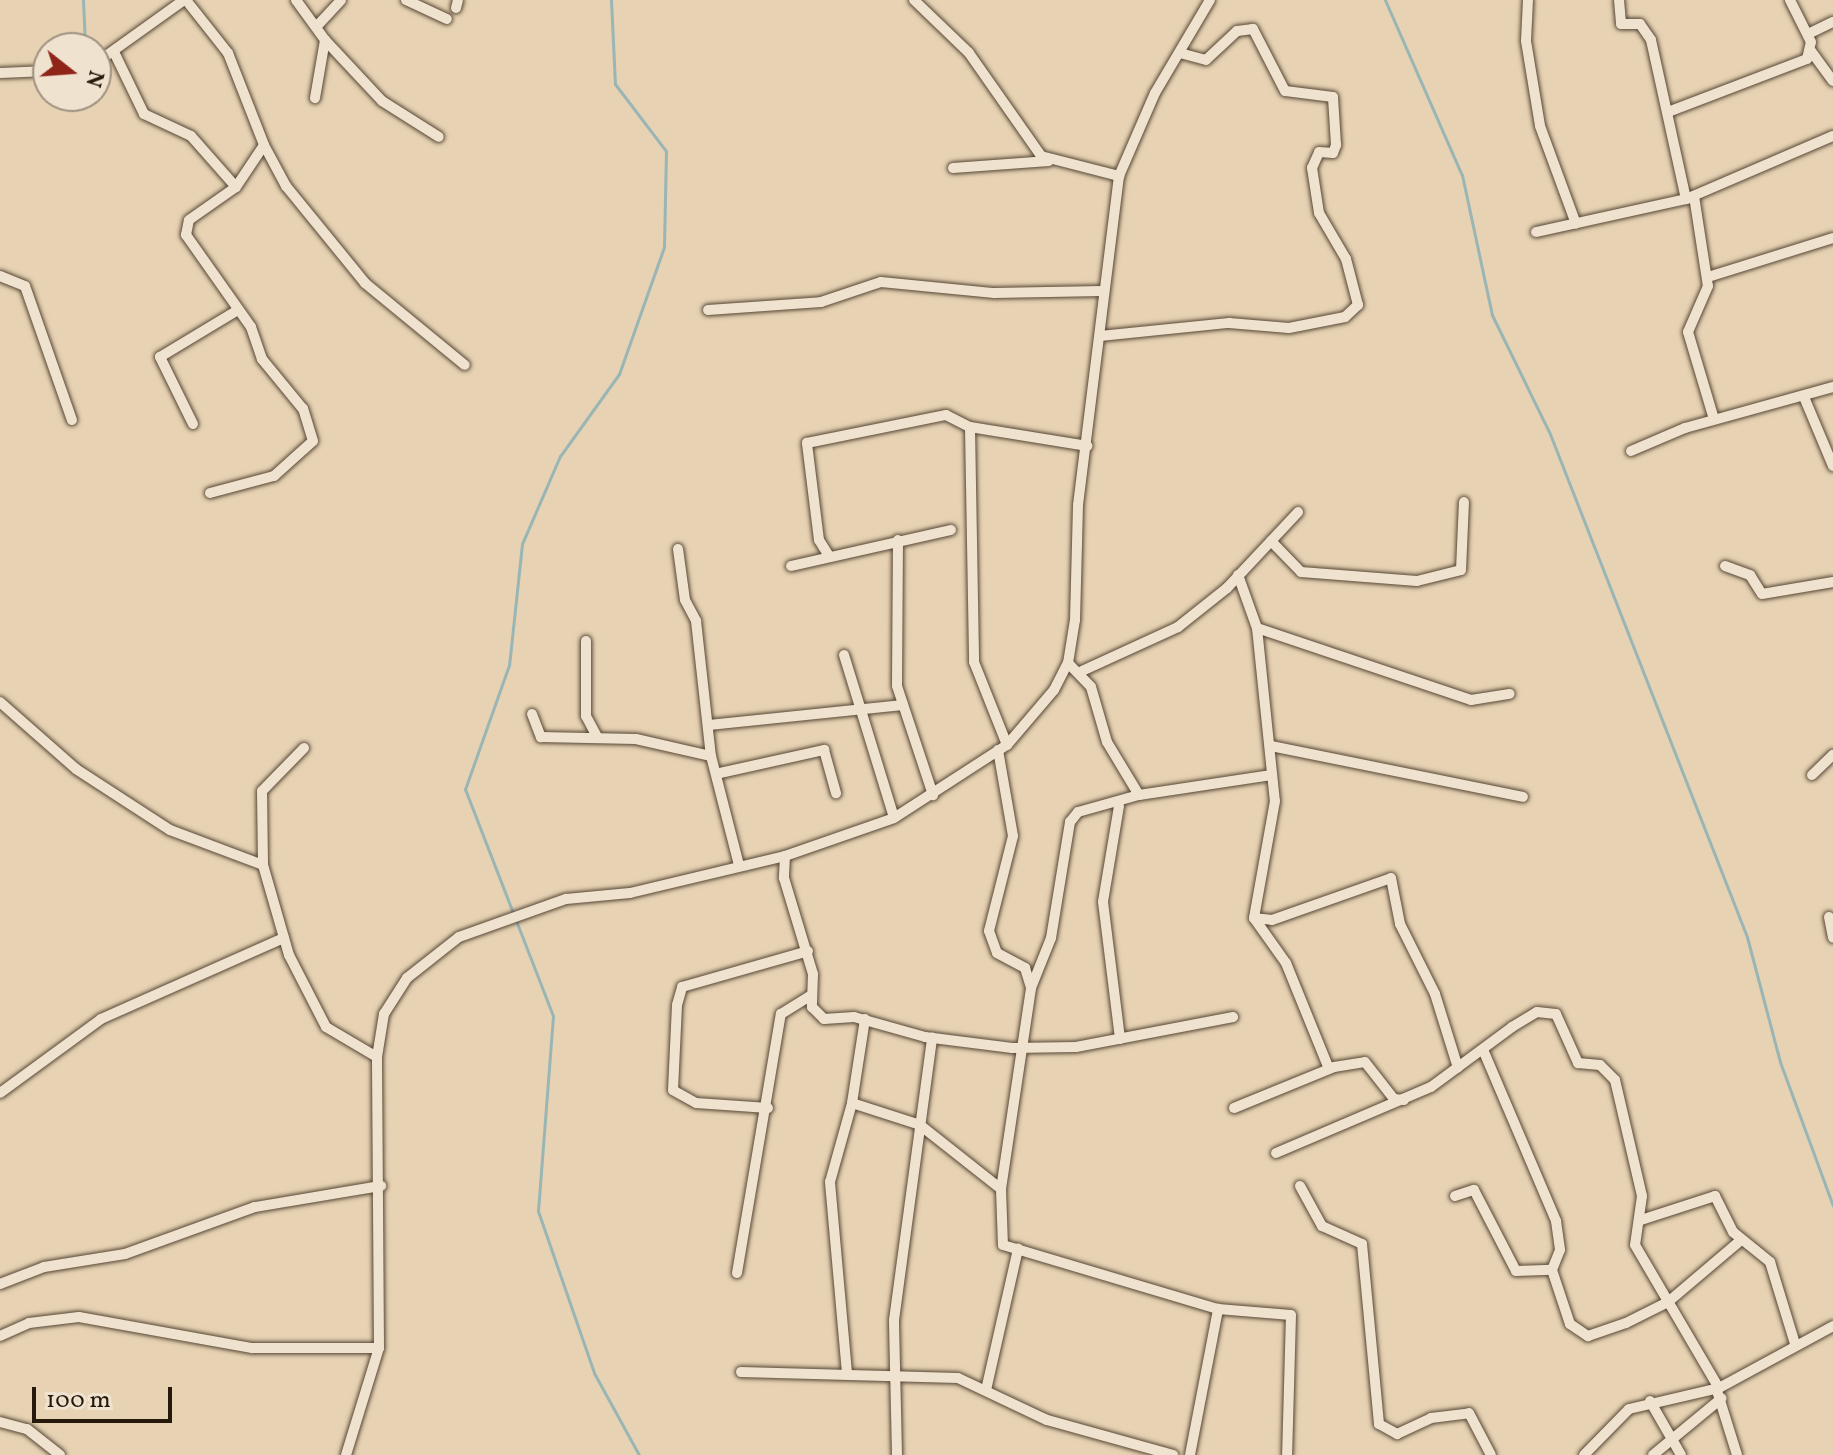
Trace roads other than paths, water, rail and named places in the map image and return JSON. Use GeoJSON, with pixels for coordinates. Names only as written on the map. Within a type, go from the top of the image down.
{"type":"FeatureCollection","features":[{"type":"Feature","properties":{"kind":"street"},"geometry":{"type":"LineString","coordinates":[[236,187],[200,143],[144,114],[114,52],[185,0],[228,53],[264,145],[286,186],[365,283],[465,365]]}},
{"type":"Feature","properties":{"kind":"street"},"geometry":{"type":"LineString","coordinates":[[296,0],[325,40],[382,101],[439,137]]}},
{"type":"Feature","properties":{"kind":"street"},"geometry":{"type":"LineString","coordinates":[[317,26],[341,0]]}},
{"type":"Feature","properties":{"kind":"street"},"geometry":{"type":"LineString","coordinates":[[406,0],[447,19]]}},
{"type":"Feature","properties":{"kind":"street"},"geometry":{"type":"LineString","coordinates":[[914,0],[969,53],[1030,144],[1051,161]]}},
{"type":"Feature","properties":{"kind":"street"},"geometry":{"type":"LineString","coordinates":[[347,1455],[379,1348],[381,1186],[377,1057],[392,996],[459,937],[566,899],[630,893],[785,856],[894,818],[1002,747],[1068,663],[1102,291],[1119,176],[1210,0]]}},
{"type":"Feature","properties":{"kind":"street"},"geometry":{"type":"LineString","coordinates":[[1528,0],[1526,41],[1540,126],[1576,224]]}},
{"type":"Feature","properties":{"kind":"street"},"geometry":{"type":"LineString","coordinates":[[1619,0],[1621,24],[1640,24],[1651,40],[1708,277],[1688,332],[1714,419]]}},
{"type":"Feature","properties":{"kind":"street"},"geometry":{"type":"LineString","coordinates":[[1790,0],[1808,34],[1811,51],[1833,81]]}},
{"type":"Feature","properties":{"kind":"street"},"geometry":{"type":"LineString","coordinates":[[1808,34],[1833,22]]}},
{"type":"Feature","properties":{"kind":"street"},"geometry":{"type":"LineString","coordinates":[[1100,336],[1229,323],[1289,328],[1345,317],[1358,305],[1346,259],[1319,213],[1312,168],[1319,152],[1333,153],[1336,145],[1333,97],[1285,91],[1253,29],[1237,31],[1206,60],[1180,53]]}},
{"type":"Feature","properties":{"kind":"street"},"geometry":{"type":"LineString","coordinates":[[315,98],[325,40]]}},
{"type":"Feature","properties":{"kind":"street"},"geometry":{"type":"LineString","coordinates":[[1668,112],[1797,65],[1811,51]]}},
{"type":"Feature","properties":{"kind":"street"},"geometry":{"type":"LineString","coordinates":[[0,73],[32,72]]}},
{"type":"Feature","properties":{"kind":"street"},"geometry":{"type":"LineString","coordinates":[[1536,232],[1690,198],[1833,136]]}},
{"type":"Feature","properties":{"kind":"street"},"geometry":{"type":"LineString","coordinates":[[210,493],[274,476],[313,441],[303,409],[262,359],[238,310],[186,235],[189,220],[236,187],[264,145]]}},
{"type":"Feature","properties":{"kind":"street"},"geometry":{"type":"LineString","coordinates":[[953,168],[1051,161],[1119,176]]}},
{"type":"Feature","properties":{"kind":"street"},"geometry":{"type":"LineString","coordinates":[[1708,277],[1833,238]]}},
{"type":"Feature","properties":{"kind":"street"},"geometry":{"type":"LineString","coordinates":[[0,276],[25,286],[72,420]]}},
{"type":"Feature","properties":{"kind":"street"},"geometry":{"type":"LineString","coordinates":[[708,310],[821,302],[881,282],[994,293],[1102,291]]}},
{"type":"Feature","properties":{"kind":"street"},"geometry":{"type":"LineString","coordinates":[[193,424],[160,357],[238,310]]}},
{"type":"Feature","properties":{"kind":"street"},"geometry":{"type":"LineString","coordinates":[[1631,451],[1714,419],[1833,387]]}},
{"type":"Feature","properties":{"kind":"street"},"geometry":{"type":"LineString","coordinates":[[1804,397],[1833,466]]}},
{"type":"Feature","properties":{"kind":"street"},"geometry":{"type":"LineString","coordinates":[[829,556],[819,540],[807,443],[946,415],[970,427],[1087,446]]}},
{"type":"Feature","properties":{"kind":"street"},"geometry":{"type":"LineString","coordinates":[[970,427],[974,662],[1002,747],[1013,836],[989,931],[997,953],[1025,968],[1031,988]]}},
{"type":"Feature","properties":{"kind":"street"},"geometry":{"type":"LineString","coordinates":[[1271,541],[1301,572],[1417,581],[1461,570],[1464,502]]}},
{"type":"Feature","properties":{"kind":"street"},"geometry":{"type":"LineString","coordinates":[[1082,671],[1178,627],[1238,575],[1298,512]]}},
{"type":"Feature","properties":{"kind":"street"},"geometry":{"type":"LineString","coordinates":[[791,566],[951,530]]}},
{"type":"Feature","properties":{"kind":"street"},"geometry":{"type":"LineString","coordinates":[[898,540],[897,686],[933,795]]}},
{"type":"Feature","properties":{"kind":"street"},"geometry":{"type":"LineString","coordinates":[[678,549],[709,725],[711,756],[720,773],[739,865]]}},
{"type":"Feature","properties":{"kind":"street"},"geometry":{"type":"LineString","coordinates":[[1725,566],[1750,575],[1762,594],[1833,581]]}},
{"type":"Feature","properties":{"kind":"street"},"geometry":{"type":"LineString","coordinates":[[1238,575],[1257,628],[1271,746],[1274,832],[1254,918],[1286,963],[1329,1069]]}},
{"type":"Feature","properties":{"kind":"street"},"geometry":{"type":"LineString","coordinates":[[1257,628],[1471,700],[1510,694]]}},
{"type":"Feature","properties":{"kind":"street"},"geometry":{"type":"LineString","coordinates":[[586,641],[586,716],[597,737]]}},
{"type":"Feature","properties":{"kind":"street"},"geometry":{"type":"LineString","coordinates":[[844,655],[894,818]]}},
{"type":"Feature","properties":{"kind":"street"},"geometry":{"type":"LineString","coordinates":[[1068,663],[1082,671],[1107,742],[1139,795]]}},
{"type":"Feature","properties":{"kind":"street"},"geometry":{"type":"LineString","coordinates":[[0,702],[76,769],[170,830],[263,865]]}},
{"type":"Feature","properties":{"kind":"street"},"geometry":{"type":"LineString","coordinates":[[709,725],[903,705]]}},
{"type":"Feature","properties":{"kind":"street"},"geometry":{"type":"LineString","coordinates":[[532,714],[536,736],[597,737],[711,756]]}},
{"type":"Feature","properties":{"kind":"street"},"geometry":{"type":"LineString","coordinates":[[1271,746],[1523,797]]}},
{"type":"Feature","properties":{"kind":"street"},"geometry":{"type":"LineString","coordinates":[[304,748],[262,791],[263,865],[284,938],[326,1027],[377,1057]]}},
{"type":"Feature","properties":{"kind":"street"},"geometry":{"type":"LineString","coordinates":[[720,773],[824,750],[836,793]]}},
{"type":"Feature","properties":{"kind":"street"},"geometry":{"type":"LineString","coordinates":[[1812,775],[1833,755]]}},
{"type":"Feature","properties":{"kind":"street"},"geometry":{"type":"LineString","coordinates":[[1272,775],[1139,795],[1119,806],[1078,812],[1070,822],[1051,938],[1031,988],[1021,1045],[1024,1063],[1003,1147],[998,1240],[1018,1249],[1218,1309],[1266,1310],[1292,1319],[1287,1455]]}},
{"type":"Feature","properties":{"kind":"street"},"geometry":{"type":"LineString","coordinates":[[1119,806],[1103,902],[1120,1039]]}},
{"type":"Feature","properties":{"kind":"street"},"geometry":{"type":"LineString","coordinates":[[785,856],[784,878],[808,951],[811,995],[824,1019],[865,1019],[932,1038],[1021,1045],[1120,1039],[1233,1017]]}},
{"type":"Feature","properties":{"kind":"street"},"geometry":{"type":"LineString","coordinates":[[1254,918],[1272,920],[1391,878],[1400,924],[1435,994],[1458,1068]]}},
{"type":"Feature","properties":{"kind":"street"},"geometry":{"type":"LineString","coordinates":[[1829,917],[1833,938]]}},
{"type":"Feature","properties":{"kind":"street"},"geometry":{"type":"LineString","coordinates":[[0,1093],[101,1019],[284,938]]}},
{"type":"Feature","properties":{"kind":"street"},"geometry":{"type":"LineString","coordinates":[[768,1108],[696,1103],[673,1090],[677,1005],[682,987],[808,951]]}},
{"type":"Feature","properties":{"kind":"street"},"geometry":{"type":"LineString","coordinates":[[737,1273],[768,1108],[781,1014],[811,995]]}},
{"type":"Feature","properties":{"kind":"street"},"geometry":{"type":"LineString","coordinates":[[1276,1153],[1404,1100],[1484,1052],[1537,1012],[1556,1014],[1578,1063],[1600,1065],[1615,1080],[1641,1220],[1635,1245],[1718,1392],[1737,1455]]}},
{"type":"Feature","properties":{"kind":"street"},"geometry":{"type":"LineString","coordinates":[[847,1373],[830,1182],[852,1103],[865,1019]]}},
{"type":"Feature","properties":{"kind":"street"},"geometry":{"type":"LineString","coordinates":[[897,1455],[894,1373],[905,1206],[932,1038]]}},
{"type":"Feature","properties":{"kind":"street"},"geometry":{"type":"LineString","coordinates":[[1484,1052],[1556,1221],[1560,1250],[1552,1270],[1570,1324],[1588,1336],[1668,1302],[1741,1240]]}},
{"type":"Feature","properties":{"kind":"street"},"geometry":{"type":"LineString","coordinates":[[1234,1108],[1329,1069],[1365,1062],[1394,1099],[1404,1100]]}},
{"type":"Feature","properties":{"kind":"street"},"geometry":{"type":"LineString","coordinates":[[852,1103],[920,1125],[1001,1189]]}},
{"type":"Feature","properties":{"kind":"street"},"geometry":{"type":"LineString","coordinates":[[0,1284],[44,1267],[125,1254],[255,1207],[381,1186]]}},
{"type":"Feature","properties":{"kind":"street"},"geometry":{"type":"LineString","coordinates":[[1300,1186],[1322,1226],[1362,1244],[1379,1424],[1397,1434],[1431,1418],[1469,1413],[1491,1455]]}},
{"type":"Feature","properties":{"kind":"street"},"geometry":{"type":"LineString","coordinates":[[1455,1196],[1474,1190],[1516,1271],[1552,1270]]}},
{"type":"Feature","properties":{"kind":"street"},"geometry":{"type":"LineString","coordinates":[[1641,1220],[1674,1215],[1710,1195],[1741,1240],[1770,1262],[1795,1344]]}},
{"type":"Feature","properties":{"kind":"street"},"geometry":{"type":"LineString","coordinates":[[986,1390],[1018,1249]]}},
{"type":"Feature","properties":{"kind":"street"},"geometry":{"type":"LineString","coordinates":[[1190,1455],[1218,1309]]}},
{"type":"Feature","properties":{"kind":"street"},"geometry":{"type":"LineString","coordinates":[[0,1336],[29,1323],[79,1317],[252,1348],[379,1348]]}},
{"type":"Feature","properties":{"kind":"street"},"geometry":{"type":"LineString","coordinates":[[1653,1455],[1718,1392],[1795,1344],[1833,1326]]}},
{"type":"Feature","properties":{"kind":"street"},"geometry":{"type":"LineString","coordinates":[[741,1372],[894,1373],[958,1378],[1047,1420],[1173,1455]]}},
{"type":"Feature","properties":{"kind":"street"},"geometry":{"type":"LineString","coordinates":[[1693,1394],[1704,1372]]}},
{"type":"Feature","properties":{"kind":"street"},"geometry":{"type":"LineString","coordinates":[[1584,1455],[1618,1415],[1650,1401],[1718,1392]]}},
{"type":"Feature","properties":{"kind":"street"},"geometry":{"type":"LineString","coordinates":[[1650,1401],[1681,1455]]}},
{"type":"Feature","properties":{"kind":"street"},"geometry":{"type":"LineString","coordinates":[[0,1422],[27,1429],[60,1455]]}},
{"type":"Feature","properties":{"kind":"waterway"},"geometry":{"type":"LineString","coordinates":[[83,0],[84,32]]}},
{"type":"Feature","properties":{"kind":"waterway"},"geometry":{"type":"LineString","coordinates":[[611,0],[615,84],[666,151],[664,247],[619,374],[560,456],[522,544],[509,665],[465,789],[553,1016],[538,1211],[594,1373],[639,1455]]}},
{"type":"Feature","properties":{"kind":"waterway"},"geometry":{"type":"LineString","coordinates":[[1385,0],[1462,175],[1492,315],[1550,434],[1747,937],[1780,1062],[1833,1206]]}}]}
